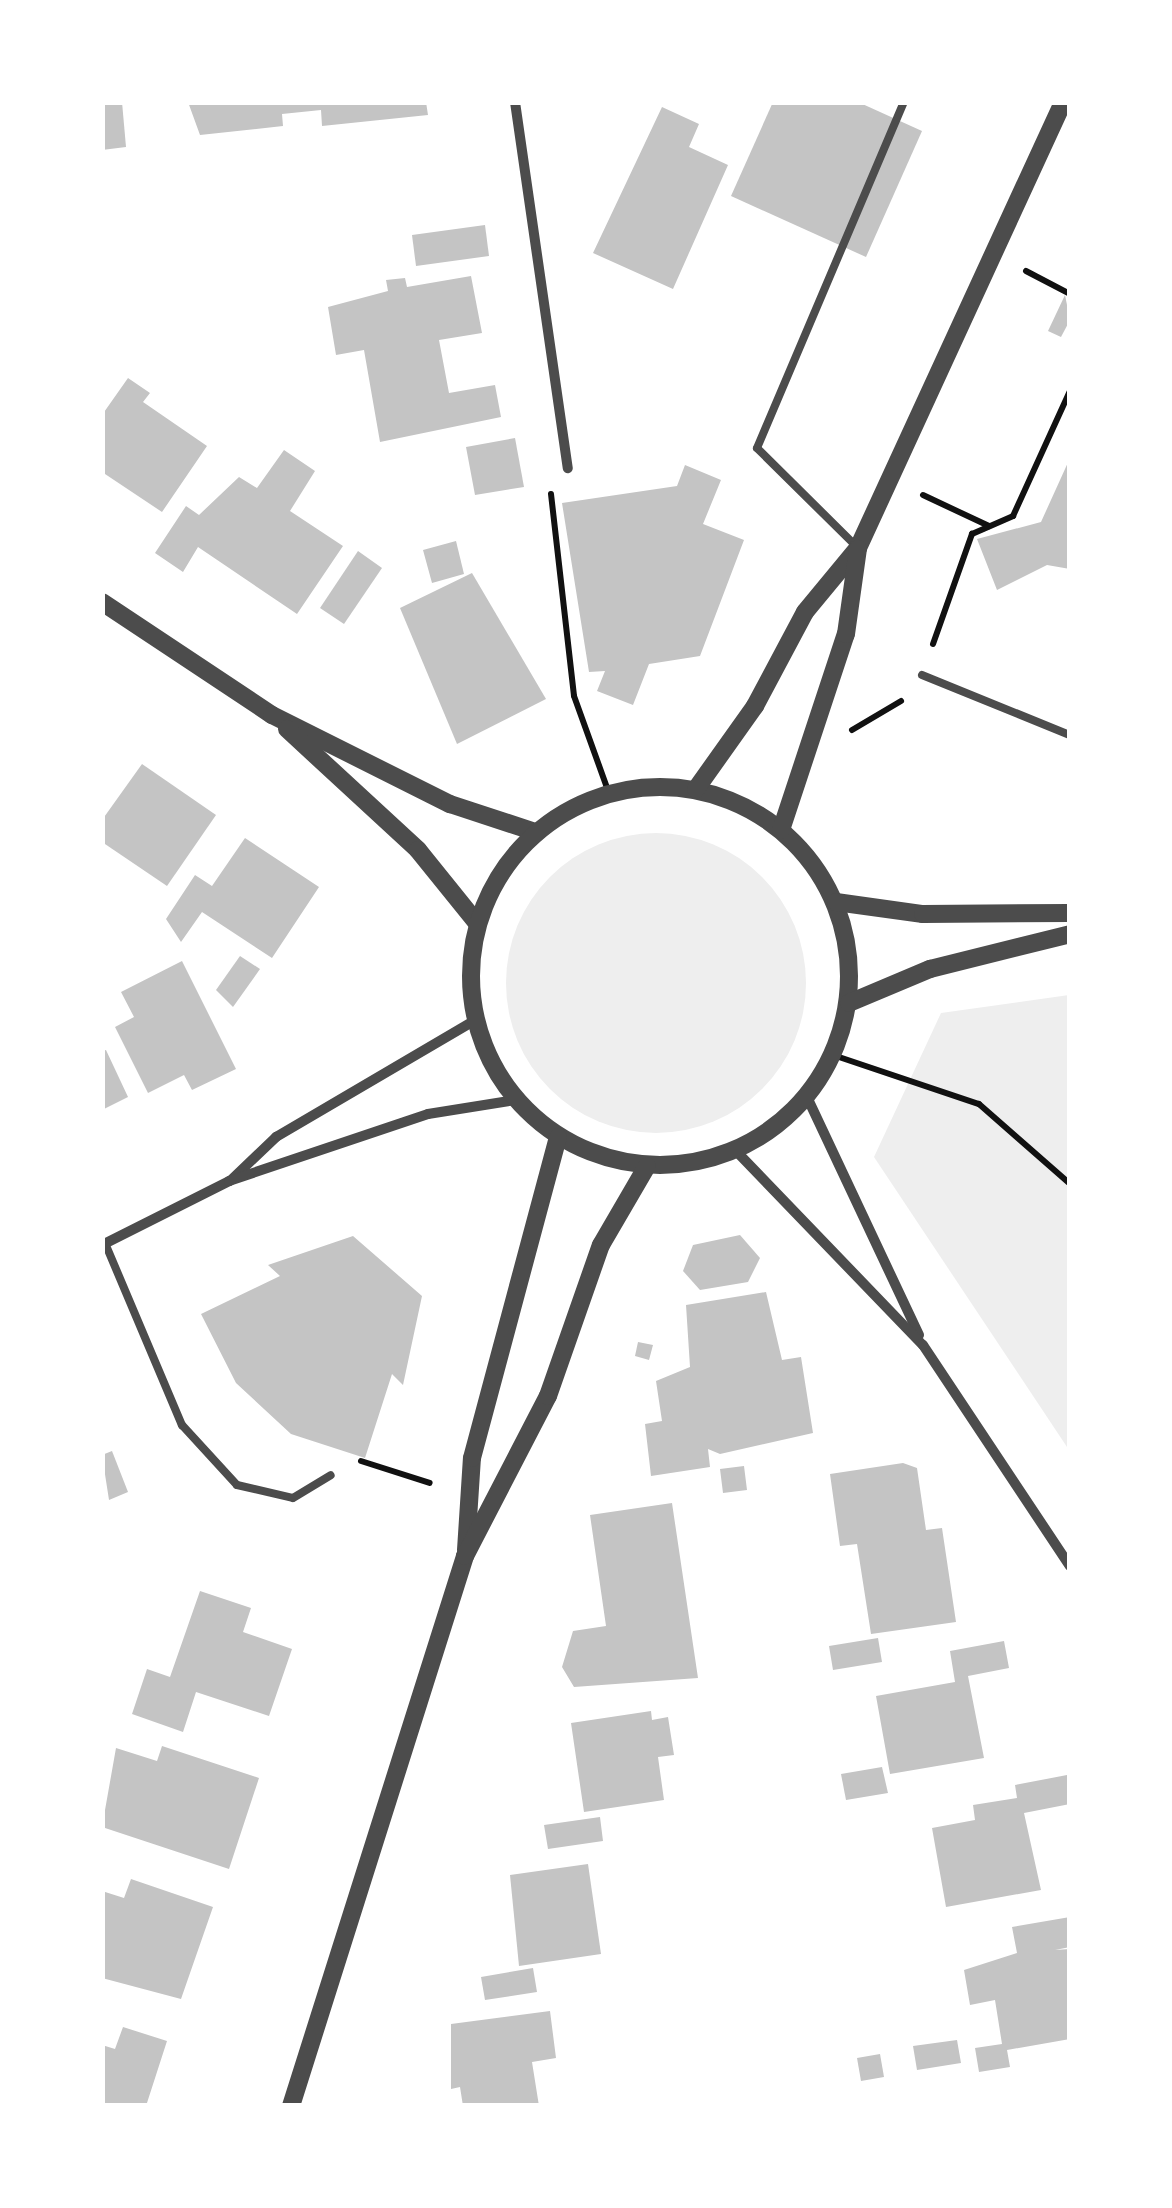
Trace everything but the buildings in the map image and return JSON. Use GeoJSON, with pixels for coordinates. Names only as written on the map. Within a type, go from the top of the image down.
{"type":"FeatureCollection","features":[{"type":"Feature","properties":{"kind":"street"},"geometry":{"type":"LineString","coordinates":[[516,102],[568,468]]}},
{"type":"Feature","properties":{"kind":"street"},"geometry":{"type":"LineString","coordinates":[[696,789],[755,706],[806,612],[858,548],[1063,102]]}},
{"type":"Feature","properties":{"kind":"street"},"geometry":{"type":"LineString","coordinates":[[781,830],[846,634],[858,548]]}},
{"type":"Feature","properties":{"kind":"street"},"geometry":{"type":"LineString","coordinates":[[102,602],[272,715],[450,804],[535,832]]}},
{"type":"Feature","properties":{"kind":"street"},"geometry":{"type":"LineString","coordinates":[[272,715],[418,850],[477,923]]}},
{"type":"Feature","properties":{"kind":"street"},"geometry":{"type":"LineString","coordinates":[[696,789],[781,830],[836,902],[850,948],[849,1003],[834,1055],[807,1097],[737,1152],[646,1166],[558,1137],[515,1100],[474,1021],[477,923],[500,871],[535,832],[608,793],[696,789]]}},
{"type":"Feature","properties":{"kind":"street"},"geometry":{"type":"LineString","coordinates":[[836,902],[923,914],[1070,912]]}},
{"type":"Feature","properties":{"kind":"street"},"geometry":{"type":"LineString","coordinates":[[849,1003],[930,970],[1070,934]]}},
{"type":"Feature","properties":{"kind":"street"},"geometry":{"type":"LineString","coordinates":[[229,1182],[276,1137],[474,1021]]}},
{"type":"Feature","properties":{"kind":"street"},"geometry":{"type":"LineString","coordinates":[[807,1097],[923,1344],[1070,1566]]}},
{"type":"Feature","properties":{"kind":"street"},"geometry":{"type":"LineString","coordinates":[[104,1244],[229,1182],[428,1114],[515,1100]]}},
{"type":"Feature","properties":{"kind":"street"},"geometry":{"type":"LineString","coordinates":[[466,1556],[470,1495],[558,1137]]}},
{"type":"Feature","properties":{"kind":"street"},"geometry":{"type":"LineString","coordinates":[[737,1152],[923,1344]]}},
{"type":"Feature","properties":{"kind":"street"},"geometry":{"type":"LineString","coordinates":[[291,2106],[466,1556],[548,1396],[601,1244],[646,1166]]}},
{"type":"Feature","properties":{"kind":"lane"},"geometry":{"type":"LineString","coordinates":[[858,548],[757,448],[904,102]]}},
{"type":"Feature","properties":{"kind":"lane"},"geometry":{"type":"LineString","coordinates":[[922,674],[1070,734]]}},
{"type":"Feature","properties":{"kind":"lane"},"geometry":{"type":"LineString","coordinates":[[104,1244],[182,1426],[237,1485],[293,1498],[332,1475]]}},
{"type":"Feature","properties":{"kind":"path"},"geometry":{"type":"LineString","coordinates":[[922,674],[972,534],[1013,516],[1070,391]]}},
{"type":"Feature","properties":{"kind":"path"},"geometry":{"type":"LineString","coordinates":[[568,468],[546,502],[574,696],[608,793]]}},
{"type":"Feature","properties":{"kind":"path"},"geometry":{"type":"LineString","coordinates":[[890,479],[990,526]]}},
{"type":"Feature","properties":{"kind":"path"},"geometry":{"type":"LineString","coordinates":[[834,1055],[979,1104],[1070,1184]]}},
{"type":"Feature","properties":{"kind":"path"},"geometry":{"type":"LineString","coordinates":[[332,1475],[355,1459],[470,1495]]}},
{"type":"Feature","properties":{"kind":"shaded area"},"geometry":{"type":"Polygon","coordinates":[[[656,833],[714,844],[762,877],[795,925],[806,983],[795,1041],[762,1089],[714,1122],[656,1133],[598,1122],[550,1089],[517,1041],[506,983],[517,925],[550,877],[598,844],[656,833]]]}},
{"type":"Feature","properties":{"kind":"shaded area"},"geometry":{"type":"Polygon","coordinates":[[[1069,995],[1069,1450],[874,1157],[941,1013],[1069,995]]]}}]}
